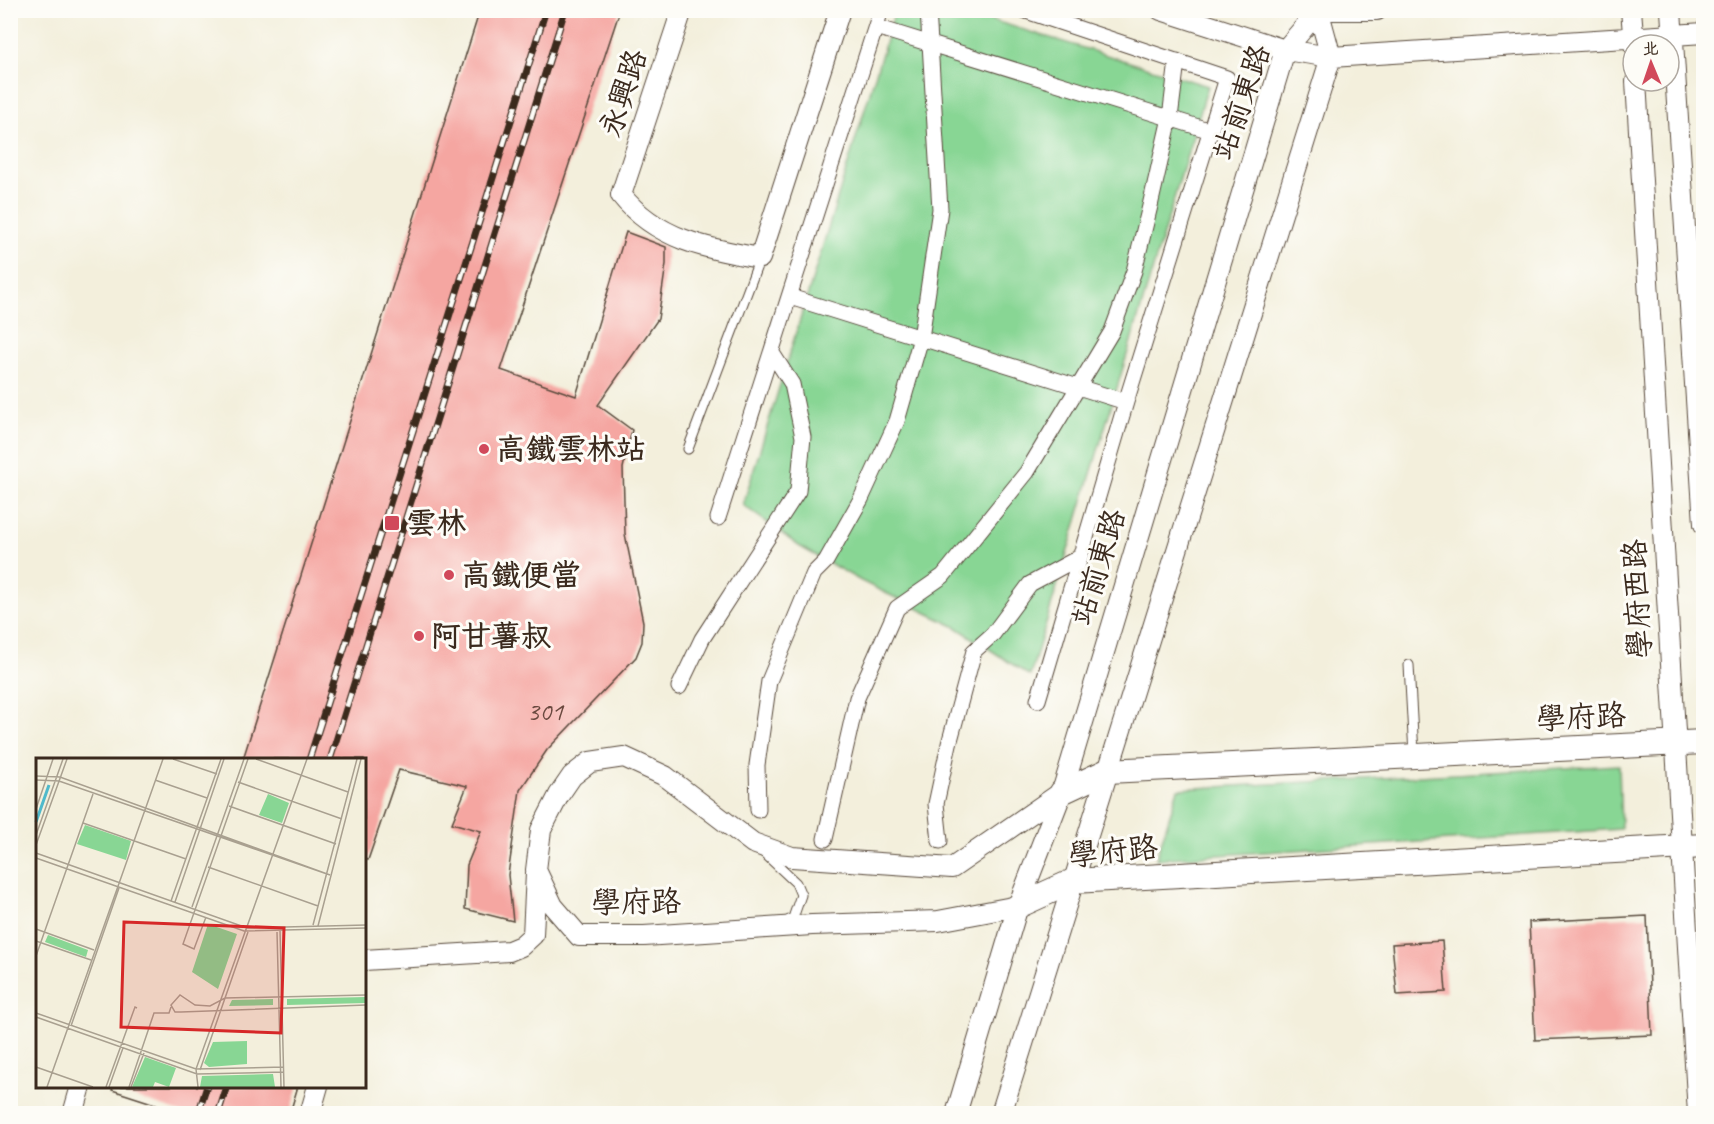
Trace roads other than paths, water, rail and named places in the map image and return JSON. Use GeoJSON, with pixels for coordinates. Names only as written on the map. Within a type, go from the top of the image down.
{"type":"FeatureCollection","features":[{"type":"Feature","properties":{"kind":"street","name":"永興路"},"geometry":{"type":"LineString","coordinates":[[682,10],[621,195],[636,214],[672,235],[713,250],[760,258]]}},
{"type":"Feature","properties":{"kind":"street"},"geometry":{"type":"LineString","coordinates":[[760,258],[840,10]]}},
{"type":"Feature","properties":{"kind":"street"},"geometry":{"type":"LineString","coordinates":[[718,518],[881,10]]}},
{"type":"Feature","properties":{"kind":"street"},"geometry":{"type":"LineString","coordinates":[[758,810],[758,765],[769,681],[814,573],[826,561],[861,499],[897,421],[921,338],[940,208],[932,44],[928,10]]}},
{"type":"Feature","properties":{"kind":"street"},"geometry":{"type":"LineString","coordinates":[[1023,10],[1227,78],[1125,402],[1038,700]]}},
{"type":"Feature","properties":{"kind":"street"},"geometry":{"type":"LineString","coordinates":[[1161,10],[1285,50],[1331,57],[1621,43]]}},
{"type":"Feature","properties":{"kind":"street"},"geometry":{"type":"LineString","coordinates":[[1001,1113],[1331,57],[1317,11],[1377,10]]}},
{"type":"Feature","properties":{"kind":"street"},"geometry":{"type":"LineString","coordinates":[[1631,10],[1633,33]]}},
{"type":"Feature","properties":{"kind":"street"},"geometry":{"type":"LineString","coordinates":[[1671,10],[1674,33]]}},
{"type":"Feature","properties":{"kind":"street","name":"站前東路"},"geometry":{"type":"LineString","coordinates":[[956,1113],[1018,906],[1062,792],[1285,50],[1317,11]]}},
{"type":"Feature","properties":{"kind":"street"},"geometry":{"type":"LineString","coordinates":[[876,27],[1211,131]]}},
{"type":"Feature","properties":{"kind":"street"},"geometry":{"type":"LineString","coordinates":[[1681,35],[1704,33]]}},
{"type":"Feature","properties":{"kind":"street"},"geometry":{"type":"LineString","coordinates":[[825,839],[857,698],[897,608],[943,576],[1028,472],[1112,331],[1134,271],[1170,118],[1177,61]]}},
{"type":"Feature","properties":{"kind":"street","name":"學府西路"},"geometry":{"type":"LineString","coordinates":[[1637,93],[1676,744],[1692,847],[1698,1113]]}},
{"type":"Feature","properties":{"kind":"street"},"geometry":{"type":"LineString","coordinates":[[1678,93],[1704,524]]}},
{"type":"Feature","properties":{"kind":"street"},"geometry":{"type":"LineString","coordinates":[[790,297],[1125,402]]}},
{"type":"Feature","properties":{"kind":"street"},"geometry":{"type":"LineString","coordinates":[[679,687],[702,639],[798,491],[803,438],[792,384],[771,353]]}},
{"type":"Feature","properties":{"kind":"street"},"geometry":{"type":"LineString","coordinates":[[940,841],[936,804],[949,744],[974,651],[993,634],[1030,584],[1080,557]]}},
{"type":"Feature","properties":{"kind":"street","name":"學府路"},"geometry":{"type":"LineString","coordinates":[[1692,847],[1073,881],[1018,906],[938,921],[779,927],[644,936],[579,936],[553,906],[536,870],[542,830],[559,795],[572,776],[590,762],[624,757],[665,776],[753,843],[792,857],[952,868],[1062,792],[1107,771],[1704,742]]}},
{"type":"Feature","properties":{"kind":"street"},"geometry":{"type":"LineString","coordinates":[[366,960],[509,951],[521,946],[532,935],[536,870]]}},
{"type":"Feature","properties":{"kind":"street"},"geometry":{"type":"LineString","coordinates":[[73,1113],[80,1088]]}},
{"type":"Feature","properties":{"kind":"street"},"geometry":{"type":"LineString","coordinates":[[310,1113],[317,1088]]}},
{"type":"Feature","properties":{"kind":"lane"},"geometry":{"type":"LineString","coordinates":[[688,448],[760,258]]}},
{"type":"Feature","properties":{"kind":"lane"},"geometry":{"type":"LineString","coordinates":[[1409,665],[1414,756]]}},
{"type":"Feature","properties":{"kind":"lane"},"geometry":{"type":"LineString","coordinates":[[753,843],[796,883],[801,895],[793,918],[779,927]]}},
{"type":"Feature","properties":{"kind":"railway"},"geometry":{"type":"LineString","coordinates":[[310,758],[546,10]]}},
{"type":"Feature","properties":{"kind":"railway"},"geometry":{"type":"LineString","coordinates":[[331,758],[565,10]]}},
{"type":"Feature","properties":{"kind":"railway"},"geometry":{"type":"LineString","coordinates":[[198,1114],[206,1088]]}},
{"type":"Feature","properties":{"kind":"railway"},"geometry":{"type":"LineString","coordinates":[[218,1114],[226,1088]]}},
{"type":"Feature","properties":{"kind":"place","name":"高鐵雲林站"},"geometry":{"type":"Point","coordinates":[484,449]}},
{"type":"Feature","properties":{"kind":"place","name":"雲林"},"geometry":{"type":"Point","coordinates":[392,523]}},
{"type":"Feature","properties":{"kind":"place","name":"高鐵便當"},"geometry":{"type":"Point","coordinates":[449,575]}},
{"type":"Feature","properties":{"kind":"place","name":"阿甘薯叔"},"geometry":{"type":"Point","coordinates":[419,636]}}]}
